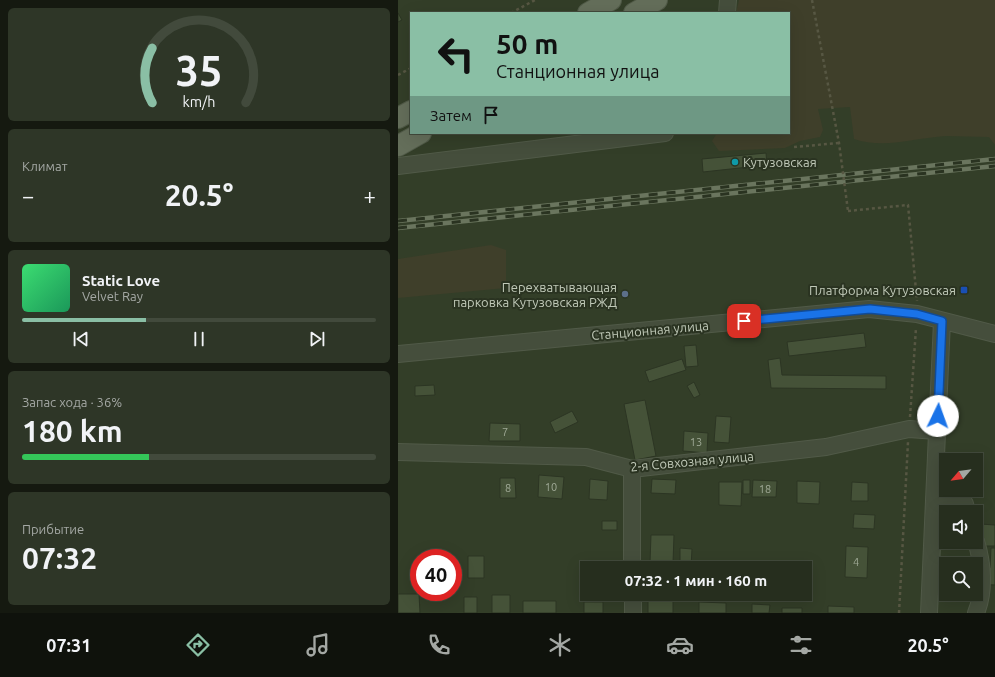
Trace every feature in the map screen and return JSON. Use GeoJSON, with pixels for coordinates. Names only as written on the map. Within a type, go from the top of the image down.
{"type":"FeatureCollection","features":[{"type":"Feature","properties":{"kind":"main road"},"geometry":{"type":"LineString","coordinates":[[590,12],[611,0]]}},
{"type":"Feature","properties":{"kind":"main road"},"geometry":{"type":"LineString","coordinates":[[636,12],[656,0]]}},
{"type":"Feature","properties":{"kind":"main road"},"geometry":{"type":"LineString","coordinates":[[398,118],[410,112]]}},
{"type":"Feature","properties":{"kind":"main road"},"geometry":{"type":"LineString","coordinates":[[398,146],[419,134]]}},
{"type":"Feature","properties":{"kind":"street"},"geometry":{"type":"LineString","coordinates":[[585,12],[596,0]]}},
{"type":"Feature","properties":{"kind":"street"},"geometry":{"type":"LineString","coordinates":[[727,12],[728,0]]}},
{"type":"Feature","properties":{"kind":"street"},"geometry":{"type":"LineString","coordinates":[[398,166],[657,134]]}},
{"type":"Feature","properties":{"kind":"street","name":"Станционная улица"},"geometry":{"type":"LineString","coordinates":[[398,354],[870,309],[917,314],[995,334]]}},
{"type":"Feature","properties":{"kind":"street"},"geometry":{"type":"LineString","coordinates":[[929,613],[942,321]]}},
{"type":"Feature","properties":{"kind":"street","name":"2-я Совхозная улица"},"geometry":{"type":"LineString","coordinates":[[398,452],[586,457],[632,469],[826,447],[909,429],[937,431]]}},
{"type":"Feature","properties":{"kind":"street"},"geometry":{"type":"LineString","coordinates":[[632,469],[632,561]]}},
{"type":"Feature","properties":{"kind":"street"},"geometry":{"type":"LineString","coordinates":[[934,503],[965,505]]}},
{"type":"Feature","properties":{"kind":"street"},"geometry":{"type":"LineString","coordinates":[[976,613],[982,600],[981,557],[978,549]]}},
{"type":"Feature","properties":{"kind":"street"},"geometry":{"type":"LineString","coordinates":[[633,601],[633,613]]}},
{"type":"Feature","properties":{"kind":"path"},"geometry":{"type":"LineString","coordinates":[[513,12],[535,0]]}},
{"type":"Feature","properties":{"kind":"path"},"geometry":{"type":"LineString","coordinates":[[812,0],[839,142],[848,211],[908,205],[917,314],[899,613]]}},
{"type":"Feature","properties":{"kind":"path"},"geometry":{"type":"LineString","coordinates":[[398,75],[410,69]]}},
{"type":"Feature","properties":{"kind":"path"},"geometry":{"type":"LineString","coordinates":[[794,148],[839,142]]}},
{"type":"Feature","properties":{"kind":"green space"},"geometry":{"type":"Polygon","coordinates":[[[739,0],[995,0],[995,145],[989,137],[946,136],[888,143],[865,142],[854,139],[850,107],[818,109],[823,130],[820,137],[800,141],[785,148],[719,151],[712,141],[716,134],[790,134],[790,12],[736,12],[739,0]]]}},
{"type":"Feature","properties":{"kind":"green space"},"geometry":{"type":"Polygon","coordinates":[[[491,245],[506,250],[506,288],[398,298],[398,259],[491,245]]]}},
{"type":"Feature","properties":{"kind":"building"},"geometry":{"type":"Polygon","coordinates":[[[398,13],[402,20],[398,22],[398,13]]]}},
{"type":"Feature","properties":{"kind":"building","name":"Кутузовская"},"geometry":{"type":"Polygon","coordinates":[[[766,153],[767,165],[703,172],[702,159],[766,153]]]}},
{"type":"Feature","properties":{"kind":"building"},"geometry":{"type":"Polygon","coordinates":[[[864,333],[866,347],[789,356],[787,342],[864,333]]]}},
{"type":"Feature","properties":{"kind":"building"},"geometry":{"type":"Polygon","coordinates":[[[696,345],[698,366],[686,367],[684,346],[696,345]]]}},
{"type":"Feature","properties":{"kind":"building"},"geometry":{"type":"Polygon","coordinates":[[[780,358],[782,375],[886,376],[886,389],[771,388],[768,360],[780,358]]]}},
{"type":"Feature","properties":{"kind":"building"},"geometry":{"type":"Polygon","coordinates":[[[682,359],[686,370],[649,382],[645,371],[682,359]]]}},
{"type":"Feature","properties":{"kind":"building"},"geometry":{"type":"Polygon","coordinates":[[[694,382],[700,395],[694,398],[687,386],[694,382]]]}},
{"type":"Feature","properties":{"kind":"building"},"geometry":{"type":"Polygon","coordinates":[[[434,385],[435,395],[415,396],[415,386],[434,385]]]}},
{"type":"Feature","properties":{"kind":"building"},"geometry":{"type":"Polygon","coordinates":[[[645,400],[656,456],[635,460],[624,404],[645,400]]]}},
{"type":"Feature","properties":{"kind":"building"},"geometry":{"type":"Polygon","coordinates":[[[572,411],[578,422],[555,433],[550,422],[572,411]]]}},
{"type":"Feature","properties":{"kind":"building"},"geometry":{"type":"Polygon","coordinates":[[[716,416],[731,417],[729,443],[714,442],[716,416]]]}},
{"type":"Feature","properties":{"kind":"building"},"geometry":{"type":"Polygon","coordinates":[[[490,423],[520,424],[520,441],[489,441],[490,423]]]}},
{"type":"Feature","properties":{"kind":"building"},"geometry":{"type":"Polygon","coordinates":[[[684,431],[708,433],[707,453],[683,451],[684,431]]]}},
{"type":"Feature","properties":{"kind":"building"},"geometry":{"type":"Polygon","coordinates":[[[539,475],[564,477],[562,499],[538,497],[539,475]]]}},
{"type":"Feature","properties":{"kind":"building"},"geometry":{"type":"Polygon","coordinates":[[[500,478],[515,478],[516,498],[500,498],[500,478]]]}},
{"type":"Feature","properties":{"kind":"building"},"geometry":{"type":"Polygon","coordinates":[[[590,479],[608,481],[607,500],[589,499],[590,479]]]}},
{"type":"Feature","properties":{"kind":"building"},"geometry":{"type":"Polygon","coordinates":[[[652,479],[676,480],[675,494],[651,493],[652,479]]]}},
{"type":"Feature","properties":{"kind":"building"},"geometry":{"type":"Polygon","coordinates":[[[743,480],[750,480],[750,494],[743,494],[743,480]]]}},
{"type":"Feature","properties":{"kind":"building"},"geometry":{"type":"Polygon","coordinates":[[[753,480],[777,481],[776,497],[752,497],[753,480]]]}},
{"type":"Feature","properties":{"kind":"building"},"geometry":{"type":"Polygon","coordinates":[[[797,481],[820,482],[819,504],[797,503],[797,481]]]}},
{"type":"Feature","properties":{"kind":"building"},"geometry":{"type":"Polygon","coordinates":[[[719,482],[742,482],[741,506],[719,505],[719,482]]]}},
{"type":"Feature","properties":{"kind":"building"},"geometry":{"type":"Polygon","coordinates":[[[852,482],[868,483],[868,501],[851,501],[852,482]]]}},
{"type":"Feature","properties":{"kind":"building"},"geometry":{"type":"Polygon","coordinates":[[[854,514],[875,515],[874,529],[853,528],[854,514]]]}},
{"type":"Feature","properties":{"kind":"building"},"geometry":{"type":"Polygon","coordinates":[[[602,521],[617,521],[617,530],[602,530],[602,521]]]}},
{"type":"Feature","properties":{"kind":"building"},"geometry":{"type":"Polygon","coordinates":[[[983,524],[995,525],[995,546],[983,546],[983,524]]]}},
{"type":"Feature","properties":{"kind":"building"},"geometry":{"type":"Polygon","coordinates":[[[651,535],[674,535],[673,561],[650,561],[651,535]]]}},
{"type":"Feature","properties":{"kind":"building"},"geometry":{"type":"Polygon","coordinates":[[[846,546],[868,547],[867,578],[845,577],[846,546]]]}},
{"type":"Feature","properties":{"kind":"building"},"geometry":{"type":"Polygon","coordinates":[[[680,548],[692,549],[691,561],[680,561],[680,548]]]}},
{"type":"Feature","properties":{"kind":"building"},"geometry":{"type":"Polygon","coordinates":[[[991,548],[995,548],[995,585],[983,584],[983,567],[990,568],[991,548]]]}},
{"type":"Feature","properties":{"kind":"building"},"geometry":{"type":"Polygon","coordinates":[[[468,556],[484,556],[484,578],[468,578],[468,556]]]}},
{"type":"Feature","properties":{"kind":"building"},"geometry":{"type":"Polygon","coordinates":[[[398,594],[410,594],[410,601],[419,601],[420,613],[398,613],[398,594]]]}},
{"type":"Feature","properties":{"kind":"building"},"geometry":{"type":"Polygon","coordinates":[[[492,595],[510,595],[510,613],[492,613],[492,595]]]}},
{"type":"Feature","properties":{"kind":"building"},"geometry":{"type":"Polygon","coordinates":[[[464,597],[477,597],[477,613],[464,613],[464,597]]]}},
{"type":"Feature","properties":{"kind":"building"},"geometry":{"type":"Polygon","coordinates":[[[523,601],[556,601],[556,613],[523,613],[523,601]]]}},
{"type":"Feature","properties":{"kind":"building"},"geometry":{"type":"Polygon","coordinates":[[[648,601],[673,601],[673,613],[648,613],[648,601]]]}},
{"type":"Feature","properties":{"kind":"building"},"geometry":{"type":"Polygon","coordinates":[[[584,602],[603,602],[603,613],[584,613],[584,602]]]}},
{"type":"Feature","properties":{"kind":"building"},"geometry":{"type":"Polygon","coordinates":[[[699,602],[726,603],[726,613],[699,613],[699,602]]]}},
{"type":"Feature","properties":{"kind":"building"},"geometry":{"type":"Polygon","coordinates":[[[752,604],[770,605],[769,613],[752,613],[752,604]]]}},
{"type":"Feature","properties":{"kind":"building"},"geometry":{"type":"Polygon","coordinates":[[[828,606],[854,607],[854,613],[828,613],[828,606]]]}},
{"type":"Feature","properties":{"kind":"building"},"geometry":{"type":"Polygon","coordinates":[[[782,608],[802,608],[802,613],[782,613],[782,608]]]}},
{"type":"Feature","properties":{"kind":"railway"},"geometry":{"type":"LineString","coordinates":[[398,221],[995,159]]}},
{"type":"Feature","properties":{"kind":"railway"},"geometry":{"type":"LineString","coordinates":[[398,228],[995,166]]}},
{"type":"Feature","properties":{"kind":"place","name":"Кутузовская"},"geometry":{"type":"Point","coordinates":[735,162]}},
{"type":"Feature","properties":{"kind":"place","name":"Платформа Кутузовская"},"geometry":{"type":"Point","coordinates":[964,290]}},
{"type":"Feature","properties":{"kind":"place","name":"Перехватывающая парковка Кутузовская РЖД"},"geometry":{"type":"Point","coordinates":[625,294]}},
{"type":"Feature","properties":{"kind":"route"},"geometry":{"type":"LineString","coordinates":[[744,321],[870,309],[917,314],[942,321],[938,416]]}}]}
